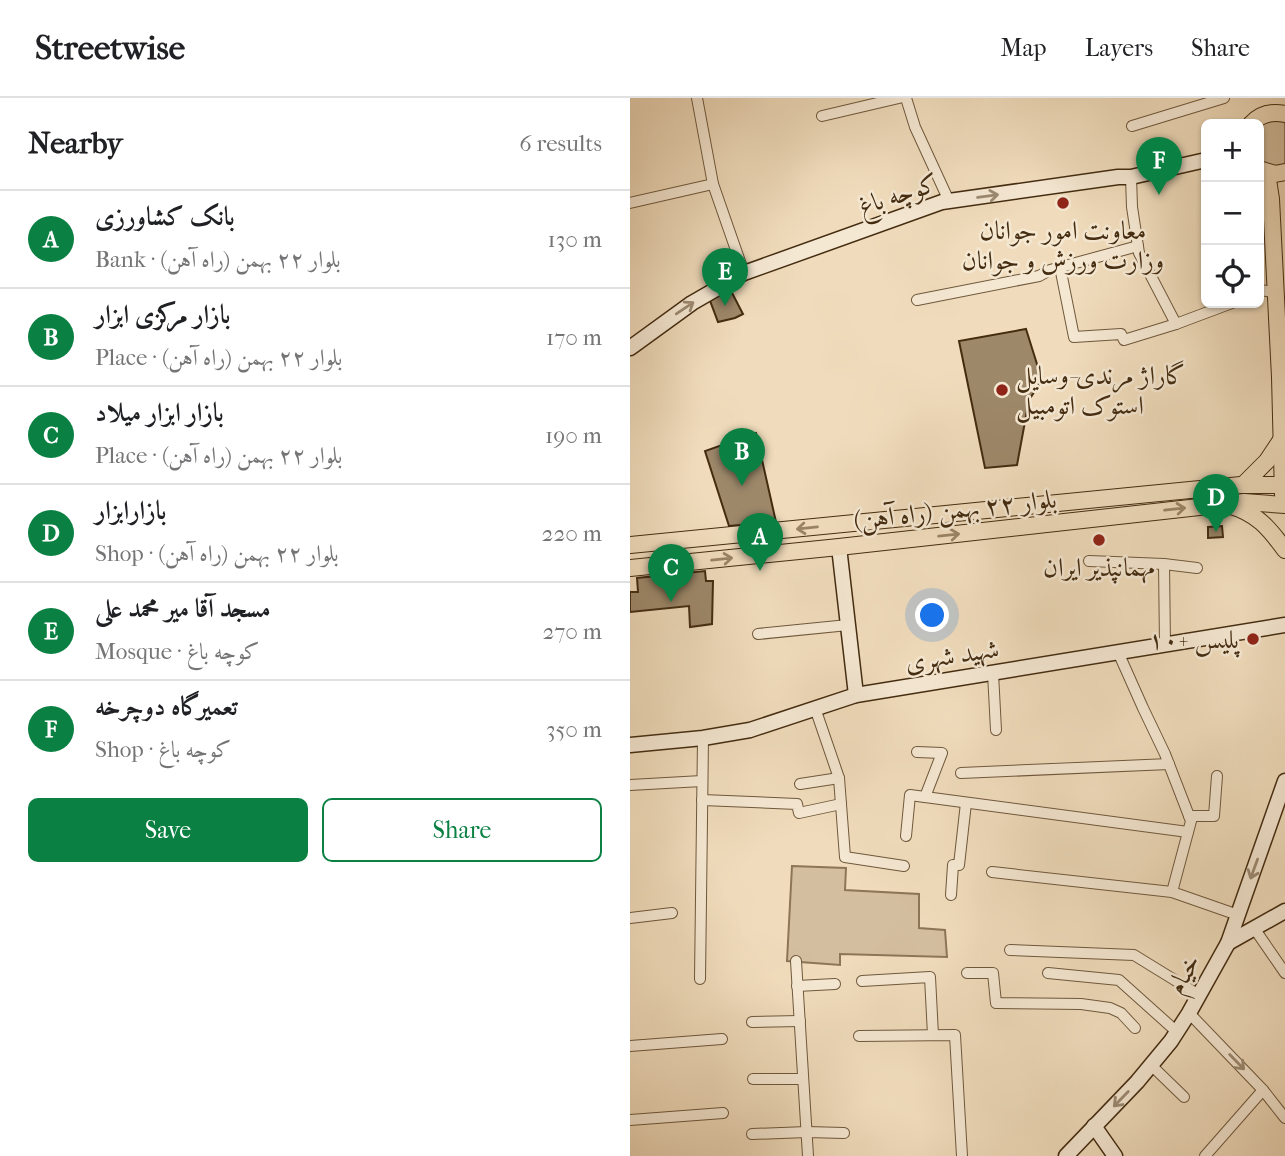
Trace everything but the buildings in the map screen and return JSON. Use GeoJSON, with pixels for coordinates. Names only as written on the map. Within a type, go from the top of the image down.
{"type":"FeatureCollection","features":[{"type":"Feature","properties":{"kind":"main road"},"geometry":{"type":"LineString","coordinates":[[1267,106],[1275,112],[1285,114]]}},
{"type":"Feature","properties":{"kind":"main road","name":"کوچه باغ"},"geometry":{"type":"LineString","coordinates":[[630,348],[692,303],[744,273],[942,202],[1131,177],[1201,161]]}},
{"type":"Feature","properties":{"kind":"main road"},"geometry":{"type":"LineString","coordinates":[[1264,171],[1275,174],[1285,172]]}},
{"type":"Feature","properties":{"kind":"main road"},"geometry":{"type":"LineString","coordinates":[[1264,174],[1271,199],[1267,291],[1280,377],[1285,512]]}},
{"type":"Feature","properties":{"kind":"main road"},"geometry":{"type":"LineString","coordinates":[[1243,485],[1267,461],[1281,440]]}},
{"type":"Feature","properties":{"kind":"main road","name":"بلوار ۲۲ بهمن (راه آهن)"},"geometry":{"type":"LineString","coordinates":[[630,545],[1243,485],[1284,485]]}},
{"type":"Feature","properties":{"kind":"main road","name":"بلوار ۲۲ بهمن (راه آهن)"},"geometry":{"type":"LineString","coordinates":[[630,568],[1222,504],[1244,502],[1285,505]]}},
{"type":"Feature","properties":{"kind":"main road"},"geometry":{"type":"LineString","coordinates":[[1222,504],[1242,511],[1265,525],[1285,551]]}},
{"type":"Feature","properties":{"kind":"main road"},"geometry":{"type":"LineString","coordinates":[[839,547],[856,695]]}},
{"type":"Feature","properties":{"kind":"main road","name":"شهید شهری"},"geometry":{"type":"LineString","coordinates":[[630,745],[703,738],[750,730],[856,695],[1285,625]]}},
{"type":"Feature","properties":{"kind":"main road","name":"خیام"},"geometry":{"type":"LineString","coordinates":[[1066,1156],[1137,1082],[1189,1013],[1228,943],[1285,781]]}},
{"type":"Feature","properties":{"kind":"main road"},"geometry":{"type":"LineString","coordinates":[[1228,943],[1285,911]]}},
{"type":"Feature","properties":{"kind":"main road"},"geometry":{"type":"LineString","coordinates":[[1094,1126],[1115,1156]]}},
{"type":"Feature","properties":{"kind":"street"},"geometry":{"type":"LineString","coordinates":[[697,98],[713,184],[744,273]]}},
{"type":"Feature","properties":{"kind":"street"},"geometry":{"type":"LineString","coordinates":[[822,116],[899,98]]}},
{"type":"Feature","properties":{"kind":"street"},"geometry":{"type":"LineString","coordinates":[[906,98],[915,127],[949,201]]}},
{"type":"Feature","properties":{"kind":"street"},"geometry":{"type":"LineString","coordinates":[[1132,125],[1224,98]]}},
{"type":"Feature","properties":{"kind":"street"},"geometry":{"type":"LineString","coordinates":[[1131,177],[1139,253],[1176,324]]}},
{"type":"Feature","properties":{"kind":"street"},"geometry":{"type":"LineString","coordinates":[[630,203],[713,184]]}},
{"type":"Feature","properties":{"kind":"street"},"geometry":{"type":"LineString","coordinates":[[917,300],[1039,276],[1050,270],[1138,246]]}},
{"type":"Feature","properties":{"kind":"street"},"geometry":{"type":"LineString","coordinates":[[1060,267],[1074,337],[1121,334],[1124,340],[1219,308]]}},
{"type":"Feature","properties":{"kind":"street"},"geometry":{"type":"LineString","coordinates":[[1089,561],[1197,568]]}},
{"type":"Feature","properties":{"kind":"street"},"geometry":{"type":"LineString","coordinates":[[1164,564],[1165,645]]}},
{"type":"Feature","properties":{"kind":"street"},"geometry":{"type":"LineString","coordinates":[[758,634],[848,625]]}},
{"type":"Feature","properties":{"kind":"street"},"geometry":{"type":"LineString","coordinates":[[1118,652],[1169,764],[1191,821],[1172,892]]}},
{"type":"Feature","properties":{"kind":"street"},"geometry":{"type":"LineString","coordinates":[[993,673],[996,730]]}},
{"type":"Feature","properties":{"kind":"street"},"geometry":{"type":"LineString","coordinates":[[815,708],[839,778],[845,857],[904,866]]}},
{"type":"Feature","properties":{"kind":"street"},"geometry":{"type":"LineString","coordinates":[[701,979],[703,738]]}},
{"type":"Feature","properties":{"kind":"street"},"geometry":{"type":"LineString","coordinates":[[917,752],[942,753],[925,797]]}},
{"type":"Feature","properties":{"kind":"street"},"geometry":{"type":"LineString","coordinates":[[961,773],[1169,764]]}},
{"type":"Feature","properties":{"kind":"street"},"geometry":{"type":"LineString","coordinates":[[1189,816],[1214,817],[1217,776]]}},
{"type":"Feature","properties":{"kind":"street"},"geometry":{"type":"LineString","coordinates":[[800,784],[839,778]]}},
{"type":"Feature","properties":{"kind":"street"},"geometry":{"type":"LineString","coordinates":[[630,785],[702,780]]}},
{"type":"Feature","properties":{"kind":"street"},"geometry":{"type":"LineString","coordinates":[[906,836],[910,795],[1188,831]]}},
{"type":"Feature","properties":{"kind":"street"},"geometry":{"type":"LineString","coordinates":[[702,800],[797,804],[799,813],[841,804]]}},
{"type":"Feature","properties":{"kind":"street"},"geometry":{"type":"LineString","coordinates":[[951,895],[953,866],[958,865],[967,803]]}},
{"type":"Feature","properties":{"kind":"street"},"geometry":{"type":"LineString","coordinates":[[992,872],[1172,892],[1237,915]]}},
{"type":"Feature","properties":{"kind":"street"},"geometry":{"type":"LineString","coordinates":[[630,918],[672,913]]}},
{"type":"Feature","properties":{"kind":"street"},"geometry":{"type":"LineString","coordinates":[[1254,928],[1285,972]]}},
{"type":"Feature","properties":{"kind":"street"},"geometry":{"type":"LineString","coordinates":[[1010,950],[1134,955],[1199,995]]}},
{"type":"Feature","properties":{"kind":"street"},"geometry":{"type":"LineString","coordinates":[[796,961],[808,1156]]}},
{"type":"Feature","properties":{"kind":"street"},"geometry":{"type":"LineString","coordinates":[[967,973],[993,973],[996,1003],[1081,1004],[1110,1008],[1121,1013],[1135,1028]]}},
{"type":"Feature","properties":{"kind":"street"},"geometry":{"type":"LineString","coordinates":[[1048,973],[1119,980],[1177,1032]]}},
{"type":"Feature","properties":{"kind":"street"},"geometry":{"type":"LineString","coordinates":[[862,981],[930,977],[933,1035]]}},
{"type":"Feature","properties":{"kind":"street"},"geometry":{"type":"LineString","coordinates":[[797,986],[835,984]]}},
{"type":"Feature","properties":{"kind":"street"},"geometry":{"type":"LineString","coordinates":[[1189,1013],[1263,1090],[1285,1118]]}},
{"type":"Feature","properties":{"kind":"street"},"geometry":{"type":"LineString","coordinates":[[752,1022],[800,1021]]}},
{"type":"Feature","properties":{"kind":"street"},"geometry":{"type":"LineString","coordinates":[[859,1037],[955,1035],[962,1156]]}},
{"type":"Feature","properties":{"kind":"street"},"geometry":{"type":"LineString","coordinates":[[630,1046],[722,1039]]}},
{"type":"Feature","properties":{"kind":"street"},"geometry":{"type":"LineString","coordinates":[[1151,1065],[1184,1097]]}},
{"type":"Feature","properties":{"kind":"street"},"geometry":{"type":"LineString","coordinates":[[753,1079],[803,1079]]}},
{"type":"Feature","properties":{"kind":"street"},"geometry":{"type":"LineString","coordinates":[[1205,1156],[1263,1090]]}},
{"type":"Feature","properties":{"kind":"street"},"geometry":{"type":"LineString","coordinates":[[630,1120],[723,1113]]}},
{"type":"Feature","properties":{"kind":"street"},"geometry":{"type":"LineString","coordinates":[[752,1134],[844,1133]]}},
{"type":"Feature","properties":{"kind":"shaded area"},"geometry":{"type":"Polygon","coordinates":[[[1285,119],[1285,165],[1275,166],[1264,162],[1264,121],[1285,119]]]}},
{"type":"Feature","properties":{"kind":"shaded area"},"geometry":{"type":"Polygon","coordinates":[[[792,866],[846,868],[845,890],[919,894],[919,928],[945,930],[947,957],[840,954],[840,965],[787,961],[792,866]]]}},
{"type":"Feature","properties":{"kind":"place","name":"تعمیرگاه دوچرخه"},"geometry":{"type":"Point","coordinates":[1159,195]}},
{"type":"Feature","properties":{"kind":"place","name":"معاونت امور جوانان وزارت ورزش و جوانان"},"geometry":{"type":"Point","coordinates":[1063,203]}},
{"type":"Feature","properties":{"kind":"place","name":"مسجد آقا میر محمد علی"},"geometry":{"type":"Point","coordinates":[725,306]}},
{"type":"Feature","properties":{"kind":"place","name":"گاراژ مرندی-وسایل استوک اتومبیل"},"geometry":{"type":"Point","coordinates":[1002,390]}},
{"type":"Feature","properties":{"kind":"place","name":"بازار مرکزی ابزار"},"geometry":{"type":"Point","coordinates":[742,486]}},
{"type":"Feature","properties":{"kind":"place","name":"بازارابزار"},"geometry":{"type":"Point","coordinates":[1216,532]}},
{"type":"Feature","properties":{"kind":"place","name":"مهمانپذیر ایران"},"geometry":{"type":"Point","coordinates":[1099,540]}},
{"type":"Feature","properties":{"kind":"place","name":"بانک کشاورزی"},"geometry":{"type":"Point","coordinates":[760,571]}},
{"type":"Feature","properties":{"kind":"place","name":"بازار ابزار میلاد"},"geometry":{"type":"Point","coordinates":[671,602]}},
{"type":"Feature","properties":{"kind":"place","name":"پلیس +۱۰"},"geometry":{"type":"Point","coordinates":[1253,639]}}]}
